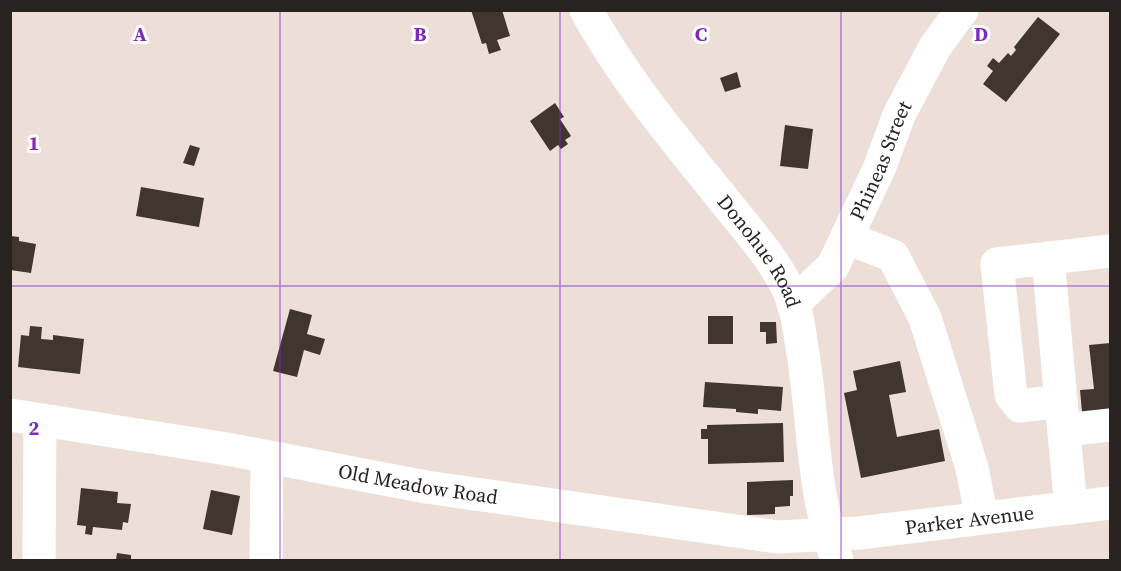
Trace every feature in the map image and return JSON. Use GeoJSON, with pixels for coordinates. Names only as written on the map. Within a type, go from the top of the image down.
{"type":"FeatureCollection","features":[{"type":"Feature","properties":{"kind":"street","name":"Donohue Road"},"geometry":{"type":"LineString","coordinates":[[586,10],[665,128],[780,274],[789,291],[794,304],[807,378],[817,483],[832,548]]}},
{"type":"Feature","properties":{"kind":"street","name":"Phineas Street"},"geometry":{"type":"LineString","coordinates":[[794,304],[833,266],[879,169],[899,115],[935,47],[962,10]]}},
{"type":"Feature","properties":{"kind":"street"},"geometry":{"type":"LineString","coordinates":[[847,238],[893,256],[925,318],[972,468],[982,518]]}},
{"type":"Feature","properties":{"kind":"street"},"geometry":{"type":"LineString","coordinates":[[1110,251],[997,264],[1011,395],[1020,406],[1110,425]]}},
{"type":"Feature","properties":{"kind":"street"},"geometry":{"type":"LineString","coordinates":[[1048,258],[1071,508]]}},
{"type":"Feature","properties":{"kind":"street"},"geometry":{"type":"LineString","coordinates":[[25,418],[39,561]]}},
{"type":"Feature","properties":{"kind":"street","name":"Old Meadow Road"},"geometry":{"type":"LineString","coordinates":[[25,418],[267,457],[426,487],[778,537],[832,548]]}},
{"type":"Feature","properties":{"kind":"street"},"geometry":{"type":"LineString","coordinates":[[266,561],[267,457]]}},
{"type":"Feature","properties":{"kind":"street","name":"Parker Avenue"},"geometry":{"type":"LineString","coordinates":[[832,548],[982,518],[1110,503]]}},
{"type":"Feature","properties":{"kind":"building"},"geometry":{"type":"Polygon","coordinates":[[[471,10],[502,10],[510,36],[497,40],[501,50],[489,54],[486,43],[482,44],[471,10]]]}},
{"type":"Feature","properties":{"kind":"building"},"geometry":{"type":"Polygon","coordinates":[[[1038,17],[1060,34],[1006,102],[983,84],[993,71],[987,66],[993,58],[999,63],[1008,53],[1011,56],[1016,50],[1014,47],[1038,17]]]}},
{"type":"Feature","properties":{"kind":"building"},"geometry":{"type":"Polygon","coordinates":[[[737,72],[741,87],[725,92],[720,78],[737,72]]]}},
{"type":"Feature","properties":{"kind":"building"},"geometry":{"type":"Polygon","coordinates":[[[555,103],[564,117],[560,119],[571,136],[565,140],[568,144],[561,149],[558,145],[550,151],[530,121],[555,103]]]}},
{"type":"Feature","properties":{"kind":"building"},"geometry":{"type":"Polygon","coordinates":[[[785,125],[813,129],[808,169],[780,166],[785,125]]]}},
{"type":"Feature","properties":{"kind":"building"},"geometry":{"type":"Polygon","coordinates":[[[190,145],[200,148],[194,166],[183,163],[190,145]]]}},
{"type":"Feature","properties":{"kind":"building"},"geometry":{"type":"Polygon","coordinates":[[[141,187],[204,198],[199,227],[136,216],[141,187]]]}},
{"type":"Feature","properties":{"kind":"building"},"geometry":{"type":"Polygon","coordinates":[[[11,236],[19,237],[19,241],[36,244],[31,273],[10,270],[11,236]]]}},
{"type":"Feature","properties":{"kind":"building"},"geometry":{"type":"Polygon","coordinates":[[[290,309],[312,315],[307,334],[325,339],[320,355],[304,350],[297,377],[273,371],[290,309]]]}},
{"type":"Feature","properties":{"kind":"building"},"geometry":{"type":"Polygon","coordinates":[[[708,316],[733,316],[733,344],[708,344],[708,316]]]}},
{"type":"Feature","properties":{"kind":"building"},"geometry":{"type":"Polygon","coordinates":[[[760,322],[776,322],[777,343],[766,344],[766,332],[760,332],[760,322]]]}},
{"type":"Feature","properties":{"kind":"building"},"geometry":{"type":"Polygon","coordinates":[[[30,326],[42,327],[41,339],[53,340],[53,335],[84,339],[80,374],[18,367],[21,335],[29,336],[30,326]]]}},
{"type":"Feature","properties":{"kind":"building"},"geometry":{"type":"Polygon","coordinates":[[[1110,343],[1110,414],[1082,412],[1080,390],[1094,389],[1089,345],[1110,343]]]}},
{"type":"Feature","properties":{"kind":"building"},"geometry":{"type":"Polygon","coordinates":[[[900,361],[906,392],[889,395],[897,437],[939,429],[945,461],[861,478],[844,393],[857,390],[853,371],[900,361]]]}},
{"type":"Feature","properties":{"kind":"building"},"geometry":{"type":"Polygon","coordinates":[[[705,382],[783,387],[781,411],[758,409],[758,414],[736,412],[736,409],[703,407],[705,382]]]}},
{"type":"Feature","properties":{"kind":"building"},"geometry":{"type":"Polygon","coordinates":[[[783,423],[784,462],[708,464],[708,439],[701,439],[701,429],[707,429],[707,425],[783,423]]]}},
{"type":"Feature","properties":{"kind":"building"},"geometry":{"type":"Polygon","coordinates":[[[793,480],[793,496],[790,496],[790,506],[775,507],[775,514],[747,515],[747,482],[793,480]]]}},
{"type":"Feature","properties":{"kind":"building"},"geometry":{"type":"Polygon","coordinates":[[[81,488],[118,492],[117,503],[131,504],[128,523],[123,522],[122,530],[93,527],[92,535],[85,534],[86,526],[77,525],[81,488]]]}},
{"type":"Feature","properties":{"kind":"building"},"geometry":{"type":"Polygon","coordinates":[[[211,490],[240,496],[232,535],[203,529],[211,490]]]}},
{"type":"Feature","properties":{"kind":"building"},"geometry":{"type":"Polygon","coordinates":[[[117,553],[131,555],[131,560],[116,560],[117,553]]]}}]}
